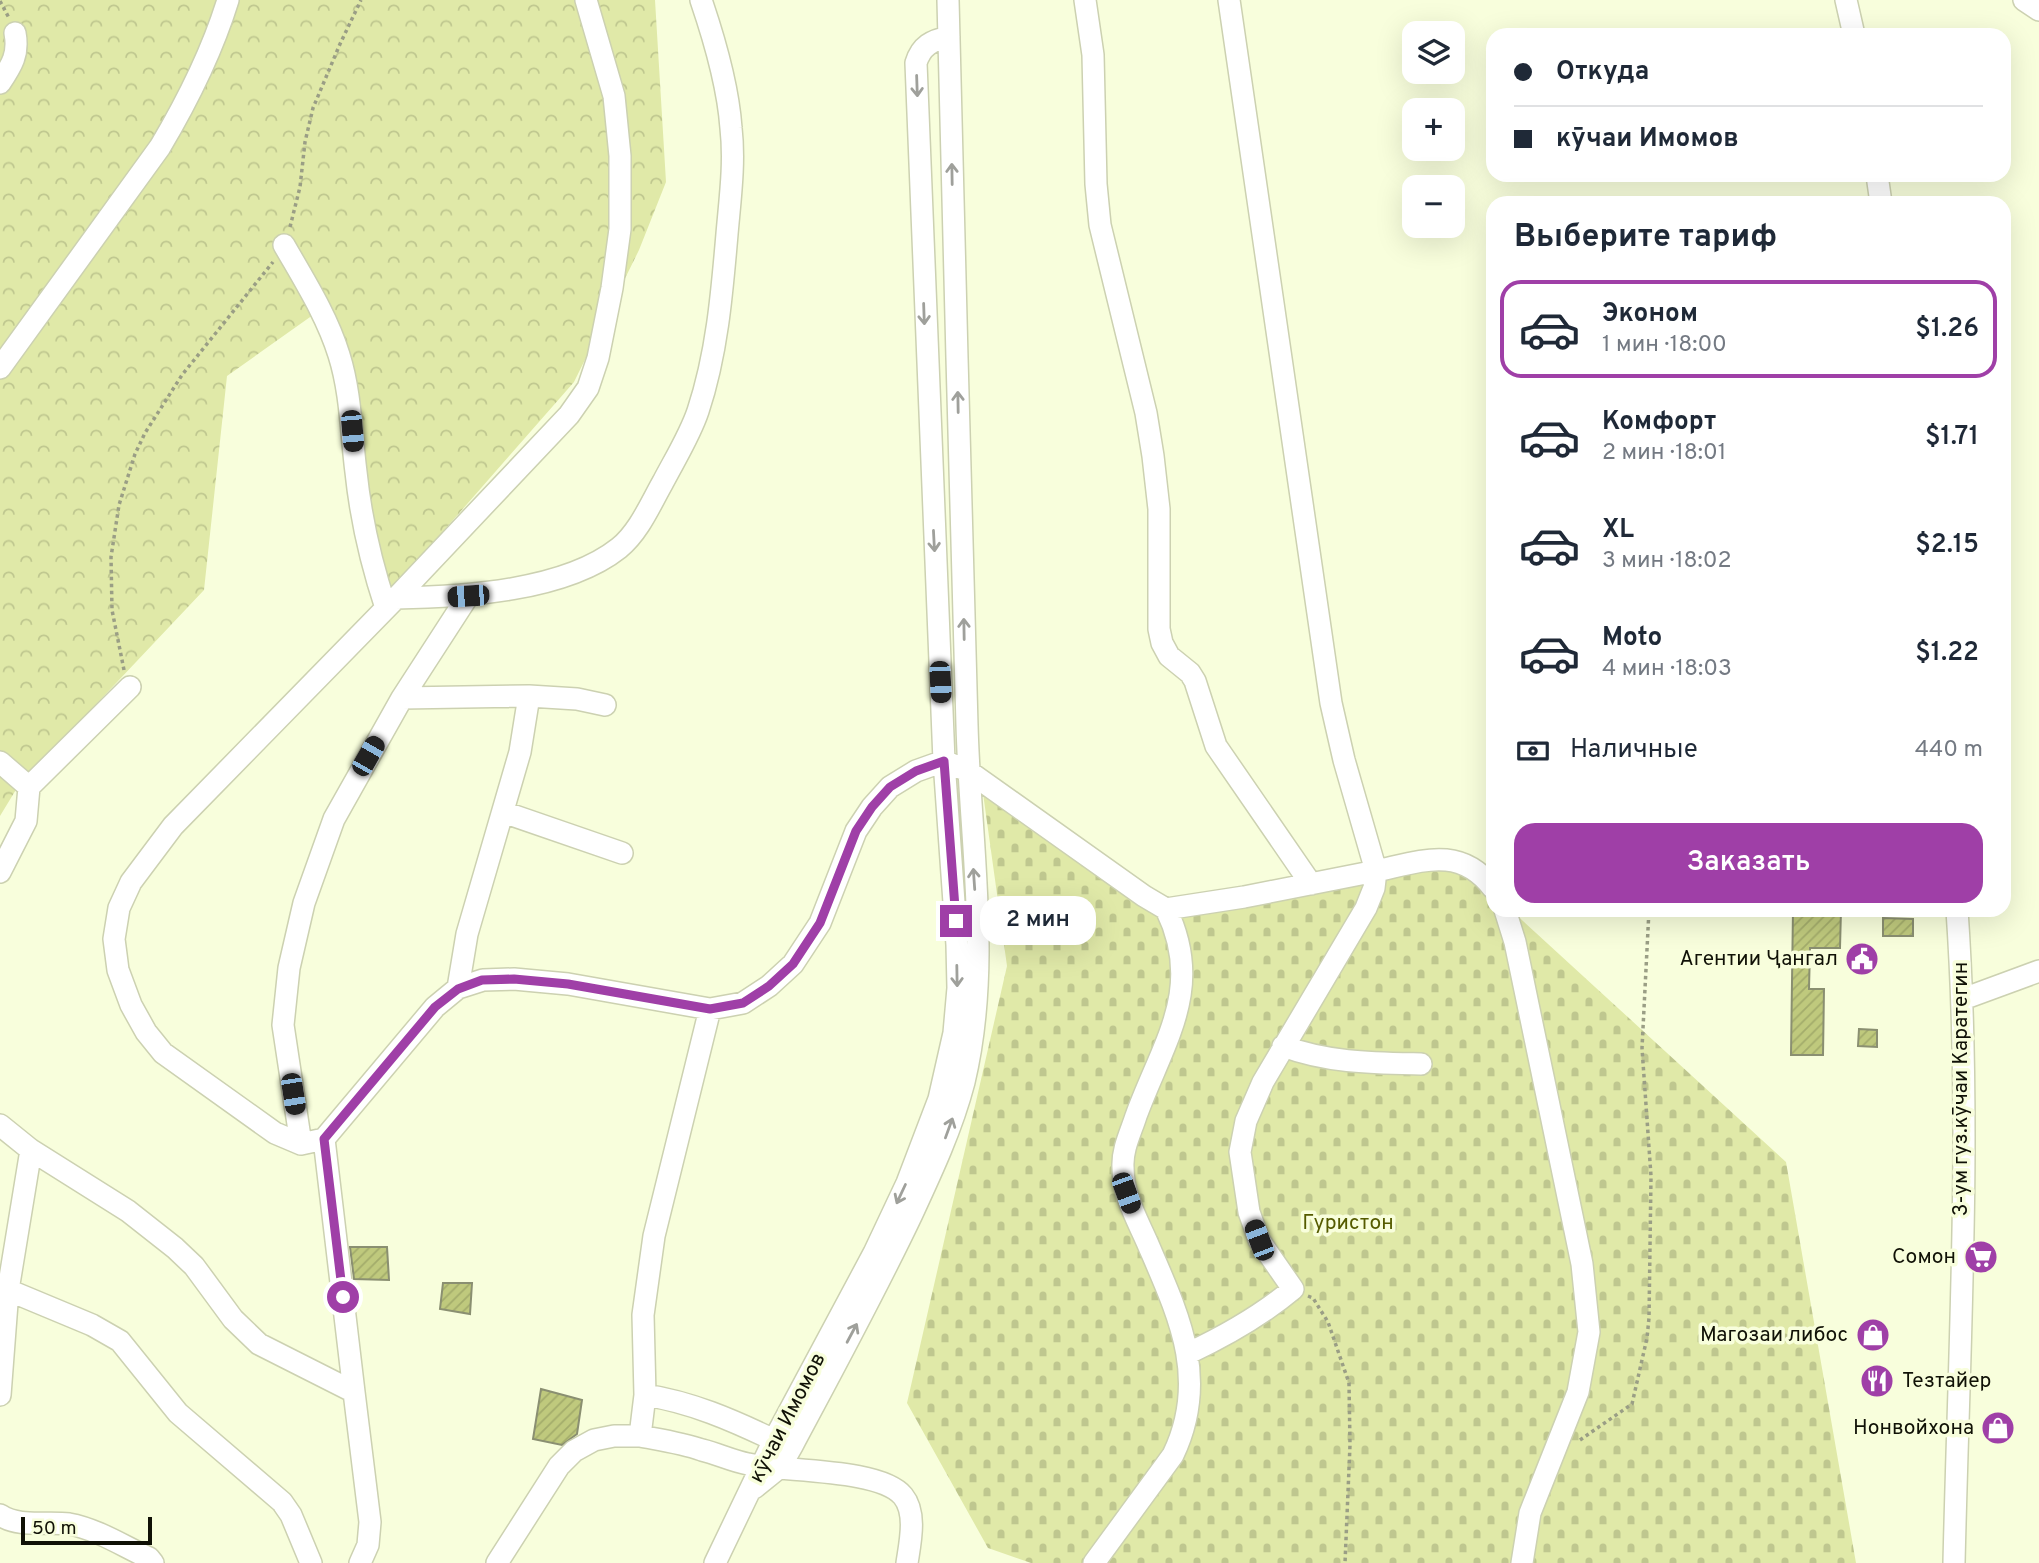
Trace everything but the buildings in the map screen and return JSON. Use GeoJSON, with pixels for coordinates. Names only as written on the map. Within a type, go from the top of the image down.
{"type":"FeatureCollection","features":[{"type":"Feature","properties":{"kind":"street"},"geometry":{"type":"LineString","coordinates":[[0,368],[160,147],[182,110],[206,60],[228,0]]}},
{"type":"Feature","properties":{"kind":"street"},"geometry":{"type":"LineString","coordinates":[[586,0],[614,96],[620,156],[620,229],[612,288],[598,358],[588,388],[569,415],[391,603],[173,826],[131,882],[119,908],[114,939],[118,970],[131,1005],[146,1032],[163,1053],[254,1121],[275,1133],[301,1144],[324,1139],[435,1007],[458,989],[482,980],[568,984],[710,1009],[743,1003],[769,986],[793,964],[820,923],[856,831],[890,787],[916,771],[944,761],[968,771],[1166,909],[1182,953],[1184,970],[1180,1001],[1169,1038],[1125,1148],[1123,1177],[1132,1211],[1168,1293],[1188,1353],[1191,1372],[1189,1400],[1181,1440],[1173,1455],[1136,1510],[1094,1563]]}},
{"type":"Feature","properties":{"kind":"street"},"geometry":{"type":"LineString","coordinates":[[391,603],[468,596],[520,587],[564,575],[604,558],[621,547],[635,530],[661,486],[697,413],[712,359],[731,181],[732,131],[719,62],[701,0]]}},
{"type":"Feature","properties":{"kind":"street","name":"кӯчаи Имомов"},"geometry":{"type":"LineString","coordinates":[[715,1563],[750,1491],[771,1466],[908,1223],[949,1130],[964,1081],[973,1034],[978,986],[978,940],[968,771],[948,0]]}},
{"type":"Feature","properties":{"kind":"street"},"geometry":{"type":"LineString","coordinates":[[1085,0],[1093,55],[1096,193],[1100,225],[1146,413],[1153,456],[1159,509],[1158,602],[1162,643],[1169,656],[1190,673],[1195,681],[1216,746],[1311,884]]}},
{"type":"Feature","properties":{"kind":"street"},"geometry":{"type":"LineString","coordinates":[[1188,1353],[1216,1340],[1276,1303],[1293,1289],[1259,1240],[1249,1212],[1240,1152],[1246,1121],[1262,1083],[1283,1045],[1366,908],[1374,888],[1376,871],[1347,771],[1331,703],[1229,0]]}},
{"type":"Feature","properties":{"kind":"street"},"geometry":{"type":"LineString","coordinates":[[1846,0],[1852,28]]}},
{"type":"Feature","properties":{"kind":"street"},"geometry":{"type":"LineString","coordinates":[[2024,0],[2039,10]]}},
{"type":"Feature","properties":{"kind":"street"},"geometry":{"type":"LineString","coordinates":[[0,83],[15,60],[18,47],[15,33]]}},
{"type":"Feature","properties":{"kind":"street","name":"кӯчаи Имомов"},"geometry":{"type":"LineString","coordinates":[[771,1466],[774,1440],[874,1253],[916,1159],[945,1077],[954,1033],[958,988],[944,761],[916,63],[918,55],[929,43],[949,37]]}},
{"type":"Feature","properties":{"kind":"street"},"geometry":{"type":"LineString","coordinates":[[284,245],[323,315],[339,354],[351,411],[364,532],[372,565],[391,603]]}},
{"type":"Feature","properties":{"kind":"street"},"geometry":{"type":"LineString","coordinates":[[301,1144],[283,1025],[289,968],[317,860],[334,818],[402,698],[468,596]]}},
{"type":"Feature","properties":{"kind":"street"},"geometry":{"type":"LineString","coordinates":[[0,872],[26,821],[29,787],[130,687]]}},
{"type":"Feature","properties":{"kind":"street"},"geometry":{"type":"LineString","coordinates":[[402,698],[529,696],[577,699],[605,705]]}},
{"type":"Feature","properties":{"kind":"street"},"geometry":{"type":"LineString","coordinates":[[458,989],[467,934],[520,752],[529,696]]}},
{"type":"Feature","properties":{"kind":"street"},"geometry":{"type":"LineString","coordinates":[[0,762],[29,787]]}},
{"type":"Feature","properties":{"kind":"street"},"geometry":{"type":"LineString","coordinates":[[503,812],[622,853]]}},
{"type":"Feature","properties":{"kind":"street"},"geometry":{"type":"LineString","coordinates":[[1166,909],[1311,884],[1428,859],[1452,859],[1475,869],[1486,881]]}},
{"type":"Feature","properties":{"kind":"street"},"geometry":{"type":"LineString","coordinates":[[1507,917],[1515,942],[1582,1264],[1588,1332],[1578,1392],[1530,1513],[1521,1563]]}},
{"type":"Feature","properties":{"kind":"street","name":"3-ум гуз.кӯчаи Каратегин"},"geometry":{"type":"LineString","coordinates":[[1954,1563],[1964,1128],[1963,999],[1957,917]]}},
{"type":"Feature","properties":{"kind":"street"},"geometry":{"type":"LineString","coordinates":[[1963,999],[2039,971]]}},
{"type":"Feature","properties":{"kind":"street"},"geometry":{"type":"LineString","coordinates":[[640,1436],[645,1395],[643,1315],[654,1236],[710,1009]]}},
{"type":"Feature","properties":{"kind":"street"},"geometry":{"type":"LineString","coordinates":[[1283,1045],[1306,1055],[1332,1059],[1421,1065]]}},
{"type":"Feature","properties":{"kind":"street"},"geometry":{"type":"LineString","coordinates":[[0,1125],[31,1150],[128,1211],[176,1248],[194,1266],[233,1319],[259,1344],[354,1392]]}},
{"type":"Feature","properties":{"kind":"street"},"geometry":{"type":"LineString","coordinates":[[324,1139],[370,1522],[368,1545],[360,1563]]}},
{"type":"Feature","properties":{"kind":"street"},"geometry":{"type":"LineString","coordinates":[[0,1395],[4,1289],[31,1150]]}},
{"type":"Feature","properties":{"kind":"street"},"geometry":{"type":"LineString","coordinates":[[4,1289],[92,1325],[120,1341],[178,1413],[282,1502],[291,1515],[311,1563]]}},
{"type":"Feature","properties":{"kind":"street"},"geometry":{"type":"LineString","coordinates":[[645,1395],[722,1415],[774,1440]]}},
{"type":"Feature","properties":{"kind":"street"},"geometry":{"type":"LineString","coordinates":[[497,1563],[559,1466],[574,1451],[594,1440],[614,1436],[640,1436],[684,1444],[731,1460],[837,1473],[888,1485],[902,1494],[909,1505],[911,1519],[907,1563]]}},
{"type":"Feature","properties":{"kind":"street"},"geometry":{"type":"LineString","coordinates":[[0,1515],[9,1521],[69,1524],[90,1530],[149,1558],[153,1563]]}},
{"type":"Feature","properties":{"kind":"path"},"geometry":{"type":"LineString","coordinates":[[130,687],[115,634],[111,557],[119,505],[135,454],[145,433],[182,375],[266,272],[284,245],[300,187],[313,108],[361,0]]}},
{"type":"Feature","properties":{"kind":"path"},"geometry":{"type":"LineString","coordinates":[[1553,1459],[1632,1404],[1647,1338],[1651,1176],[1642,1048],[1649,917]]}},
{"type":"Feature","properties":{"kind":"path"},"geometry":{"type":"LineString","coordinates":[[1293,1289],[1313,1298],[1328,1322],[1349,1382],[1350,1445],[1345,1563]]}},
{"type":"Feature","properties":{"kind":"green space"},"geometry":{"type":"Polygon","coordinates":[[[0,0],[655,0],[666,182],[639,250],[574,382],[390,592],[320,310],[227,376],[204,590],[17,788],[0,816],[0,0]]]}},
{"type":"Feature","properties":{"kind":"green space","name":"Гуристон"},"geometry":{"type":"Polygon","coordinates":[[[982,786],[1176,907],[1454,857],[1486,887],[1486,917],[1519,917],[1786,1162],[1856,1563],[1031,1563],[988,1548],[907,1403],[1007,966],[982,786]]]}},
{"type":"Feature","properties":{"kind":"place","name":"Агентии Ҷангал"},"geometry":{"type":"Point","coordinates":[1862,959]}},
{"type":"Feature","properties":{"kind":"place","name":"Сомон"},"geometry":{"type":"Point","coordinates":[1981,1257]}},
{"type":"Feature","properties":{"kind":"place","name":"Магозаи либос"},"geometry":{"type":"Point","coordinates":[1873,1335]}},
{"type":"Feature","properties":{"kind":"place","name":"Тезтайер"},"geometry":{"type":"Point","coordinates":[1877,1381]}},
{"type":"Feature","properties":{"kind":"place","name":"Нонвойхона"},"geometry":{"type":"Point","coordinates":[1998,1428]}},
{"type":"Feature","properties":{"kind":"route"},"geometry":{"type":"LineString","coordinates":[[343,1297],[324,1139],[435,1007],[458,989],[482,980],[514,979],[568,984],[710,1009],[743,1003],[769,986],[793,964],[820,923],[856,831],[872,807],[890,787],[916,771],[944,761],[956,921]]}}]}
